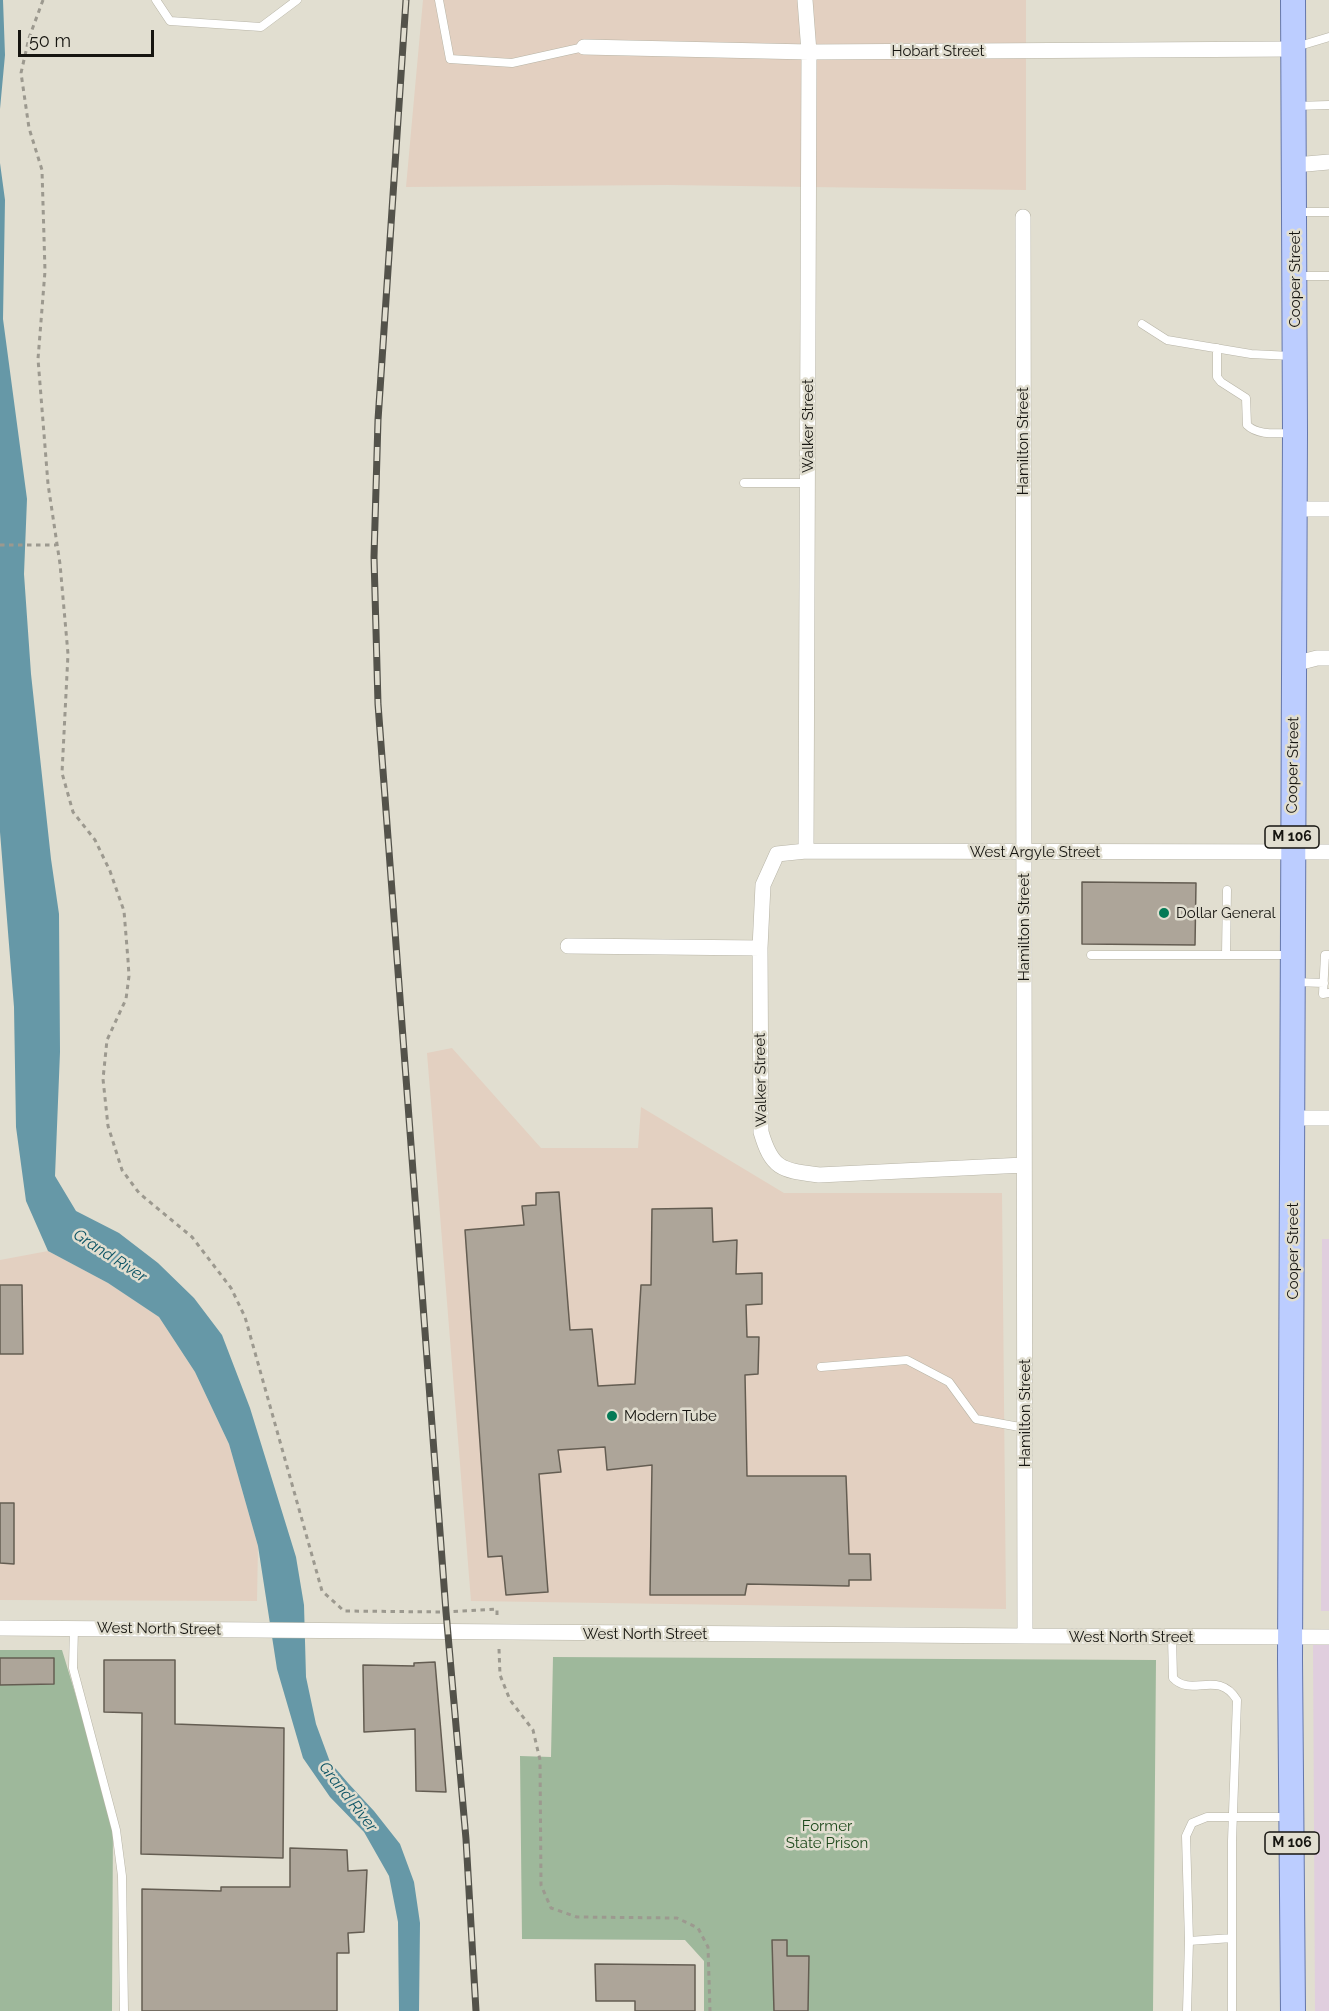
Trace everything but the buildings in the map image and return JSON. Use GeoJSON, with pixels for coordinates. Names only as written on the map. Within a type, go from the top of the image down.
{"type":"FeatureCollection","features":[{"type":"Feature","properties":{"kind":"main road","name":"Cooper Street"},"geometry":{"type":"LineString","coordinates":[[1291,1817],[1294,1118],[1292,852],[1295,509],[1293,0]]}},
{"type":"Feature","properties":{"kind":"main road","name":"M 106"},"geometry":{"type":"LineString","coordinates":[[1291,1817],[1293,2011]]}},
{"type":"Feature","properties":{"kind":"street","name":"Walker Street"},"geometry":{"type":"LineString","coordinates":[[805,0],[809,52],[806,851]]}},
{"type":"Feature","properties":{"kind":"street","name":"Hobart Street"},"geometry":{"type":"LineString","coordinates":[[584,47],[809,52],[1293,49]]}},
{"type":"Feature","properties":{"kind":"street"},"geometry":{"type":"LineString","coordinates":[[1295,165],[1329,162]]}},
{"type":"Feature","properties":{"kind":"street","name":"Hamilton Street"},"geometry":{"type":"LineString","coordinates":[[1023,217],[1025,1636]]}},
{"type":"Feature","properties":{"kind":"street"},"geometry":{"type":"LineString","coordinates":[[1295,509],[1329,508]]}},
{"type":"Feature","properties":{"kind":"street"},"geometry":{"type":"LineString","coordinates":[[1294,664],[1317,658],[1329,658]]}},
{"type":"Feature","properties":{"kind":"street","name":"West Argyle Street"},"geometry":{"type":"LineString","coordinates":[[777,854],[806,851],[1329,852]]}},
{"type":"Feature","properties":{"kind":"street","name":"Walker Street"},"geometry":{"type":"LineString","coordinates":[[777,854],[763,885],[760,948],[761,1132],[767,1152],[775,1163],[795,1172],[819,1175],[1024,1166]]}},
{"type":"Feature","properties":{"kind":"street"},"geometry":{"type":"LineString","coordinates":[[568,946],[760,948]]}},
{"type":"Feature","properties":{"kind":"street"},"geometry":{"type":"LineString","coordinates":[[1294,1118],[1329,1118]]}},
{"type":"Feature","properties":{"kind":"street","name":"West North Street"},"geometry":{"type":"LineString","coordinates":[[0,1628],[1329,1637]]}},
{"type":"Feature","properties":{"kind":"lane"},"geometry":{"type":"LineString","coordinates":[[156,0],[170,21],[261,27],[297,0]]}},
{"type":"Feature","properties":{"kind":"lane"},"geometry":{"type":"LineString","coordinates":[[439,0],[450,59],[512,63],[584,47]]}},
{"type":"Feature","properties":{"kind":"lane"},"geometry":{"type":"LineString","coordinates":[[1293,49],[1329,37]]}},
{"type":"Feature","properties":{"kind":"lane"},"geometry":{"type":"LineString","coordinates":[[1294,106],[1329,105]]}},
{"type":"Feature","properties":{"kind":"lane"},"geometry":{"type":"LineString","coordinates":[[1295,212],[1329,212]]}},
{"type":"Feature","properties":{"kind":"lane"},"geometry":{"type":"LineString","coordinates":[[1295,276],[1329,276]]}},
{"type":"Feature","properties":{"kind":"lane"},"geometry":{"type":"LineString","coordinates":[[1142,324],[1167,340],[1251,354],[1295,356]]}},
{"type":"Feature","properties":{"kind":"lane"},"geometry":{"type":"LineString","coordinates":[[1217,348],[1217,377],[1246,398],[1247,424],[1252,430],[1270,433],[1295,432]]}},
{"type":"Feature","properties":{"kind":"lane"},"geometry":{"type":"LineString","coordinates":[[744,483],[807,483]]}},
{"type":"Feature","properties":{"kind":"lane"},"geometry":{"type":"LineString","coordinates":[[1226,955],[1227,890]]}},
{"type":"Feature","properties":{"kind":"lane"},"geometry":{"type":"LineString","coordinates":[[1091,955],[1293,955]]}},
{"type":"Feature","properties":{"kind":"lane"},"geometry":{"type":"LineString","coordinates":[[1329,955],[1325,955],[1323,994],[1329,993]]}},
{"type":"Feature","properties":{"kind":"lane"},"geometry":{"type":"LineString","coordinates":[[1293,982],[1324,983]]}},
{"type":"Feature","properties":{"kind":"lane"},"geometry":{"type":"LineString","coordinates":[[821,1367],[908,1360],[949,1382],[976,1419],[1025,1428]]}},
{"type":"Feature","properties":{"kind":"lane"},"geometry":{"type":"LineString","coordinates":[[74,1628],[73,1668],[116,1830],[122,1876],[124,2011]]}},
{"type":"Feature","properties":{"kind":"lane"},"geometry":{"type":"LineString","coordinates":[[1172,1637],[1173,1678],[1179,1684],[1197,1686],[1221,1684],[1231,1691],[1237,1700],[1233,1817],[1232,2011]]}},
{"type":"Feature","properties":{"kind":"lane"},"geometry":{"type":"LineString","coordinates":[[1187,2011],[1189,1941],[1186,1836],[1192,1823],[1208,1817],[1291,1817]]}},
{"type":"Feature","properties":{"kind":"lane"},"geometry":{"type":"LineString","coordinates":[[1189,1941],[1232,1938]]}},
{"type":"Feature","properties":{"kind":"path"},"geometry":{"type":"LineString","coordinates":[[43,0],[29,38],[21,73],[29,128],[42,170],[45,271],[38,359],[48,484],[60,564],[68,654],[62,773],[73,812],[95,840],[110,871],[124,911],[129,976],[126,999],[107,1040],[103,1079],[108,1126],[122,1170],[139,1193],[192,1237],[231,1288],[245,1317],[322,1591],[344,1611],[497,1610]]}},
{"type":"Feature","properties":{"kind":"path"},"geometry":{"type":"LineString","coordinates":[[0,545],[56,545]]}},
{"type":"Feature","properties":{"kind":"path"},"geometry":{"type":"LineString","coordinates":[[499,1656],[500,1675],[510,1700],[533,1730],[540,1760],[541,1886],[551,1908],[578,1917],[677,1918],[698,1928],[708,1947],[710,2011]]}},
{"type":"Feature","properties":{"kind":"shaded area"},"geometry":{"type":"Polygon","coordinates":[[[423,0],[1026,0],[1026,190],[668,185],[406,187],[423,0]]]}},
{"type":"Feature","properties":{"kind":"shaded area"},"geometry":{"type":"Polygon","coordinates":[[[452,1048],[541,1148],[638,1148],[641,1107],[784,1193],[1002,1193],[1006,1609],[471,1601],[427,1053],[452,1048]]]}},
{"type":"Feature","properties":{"kind":"shaded area"},"geometry":{"type":"Polygon","coordinates":[[[1322,1239],[1329,1239],[1329,1611],[1321,1611],[1322,1239]]]}},
{"type":"Feature","properties":{"kind":"shaded area"},"geometry":{"type":"Polygon","coordinates":[[[48,1251],[108,1283],[159,1317],[195,1372],[229,1444],[258,1546],[257,1601],[0,1600],[0,1260],[48,1251]]]}},
{"type":"Feature","properties":{"kind":"shaded area"},"geometry":{"type":"Polygon","coordinates":[[[1313,1645],[1329,1645],[1329,2011],[1315,2011],[1313,1645]]]}},
{"type":"Feature","properties":{"kind":"green space"},"geometry":{"type":"Polygon","coordinates":[[[0,1650],[62,1650],[113,1818],[112,2011],[0,2011],[0,1650]]]}},
{"type":"Feature","properties":{"kind":"green space","name":"Former State Prison"},"geometry":{"type":"Polygon","coordinates":[[[553,1657],[1156,1660],[1153,2011],[704,2011],[704,1961],[685,1940],[522,1939],[520,1756],[551,1757],[553,1657]]]}},
{"type":"Feature","properties":{"kind":"water"},"geometry":{"type":"Polygon","coordinates":[[[0,0],[3,0],[5,55],[0,109],[0,0]]]}},
{"type":"Feature","properties":{"kind":"water","name":"Grand River"},"geometry":{"type":"Polygon","coordinates":[[[0,163],[5,200],[3,319],[27,499],[24,574],[31,674],[59,914],[60,1052],[55,1176],[76,1211],[119,1233],[158,1263],[194,1298],[222,1335],[250,1408],[296,1557],[304,1605],[306,1677],[316,1724],[330,1762],[400,1844],[414,1882],[420,1923],[419,2011],[399,2011],[398,1922],[389,1876],[364,1832],[330,1797],[303,1758],[277,1669],[258,1546],[229,1444],[195,1372],[159,1317],[108,1283],[48,1251],[26,1201],[16,1127],[14,1007],[0,832],[0,163]]]}},
{"type":"Feature","properties":{"kind":"railway"},"geometry":{"type":"LineString","coordinates":[[406,0],[378,420],[374,557],[378,704],[446,1612],[466,1839],[476,2011]]}},
{"type":"Feature","properties":{"kind":"place","name":"Dollar General"},"geometry":{"type":"Point","coordinates":[1164,913]}},
{"type":"Feature","properties":{"kind":"place","name":"Modern Tube"},"geometry":{"type":"Point","coordinates":[612,1416]}}]}
